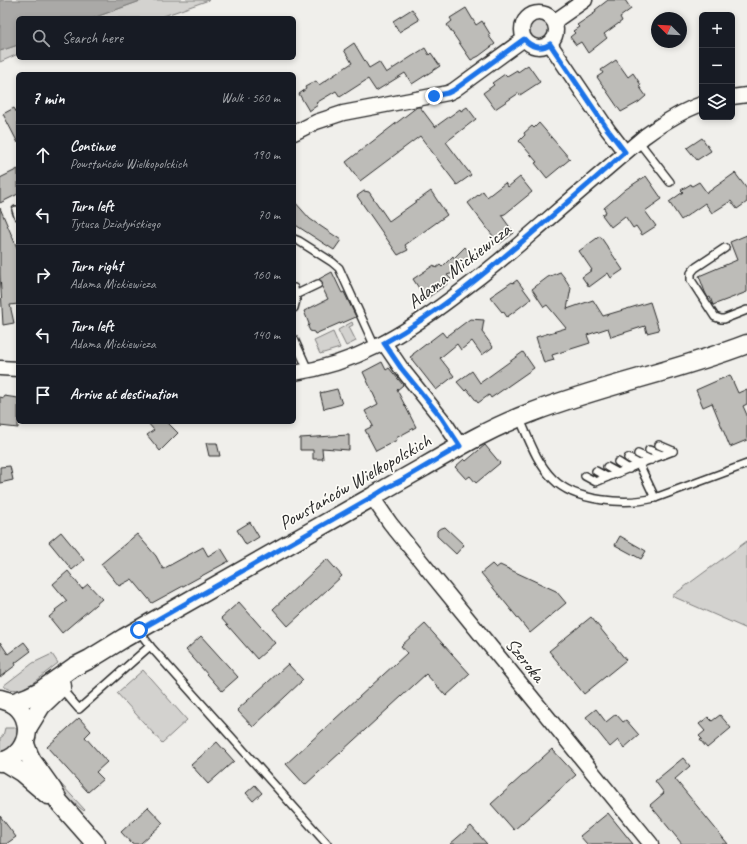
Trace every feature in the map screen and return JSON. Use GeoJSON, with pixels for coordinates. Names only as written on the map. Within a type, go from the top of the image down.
{"type":"FeatureCollection","features":[{"type":"Feature","properties":{"kind":"street"},"geometry":{"type":"LineString","coordinates":[[555,21],[585,0]]}},
{"type":"Feature","properties":{"kind":"street"},"geometry":{"type":"LineString","coordinates":[[544,12],[555,21],[557,28],[556,34],[550,44],[535,47],[530,45],[524,39],[522,25],[524,20],[533,13],[544,12]]}},
{"type":"Feature","properties":{"kind":"street"},"geometry":{"type":"LineString","coordinates":[[296,132],[316,122],[343,113],[448,93],[524,39]]}},
{"type":"Feature","properties":{"kind":"street"},"geometry":{"type":"LineString","coordinates":[[550,44],[608,130],[625,152]]}},
{"type":"Feature","properties":{"kind":"street"},"geometry":{"type":"LineString","coordinates":[[735,97],[747,95]]}},
{"type":"Feature","properties":{"kind":"street","name":"Adama Mickiewicza"},"geometry":{"type":"LineString","coordinates":[[301,371],[321,368],[380,345],[425,318],[481,276],[625,152],[670,119],[699,105]]}},
{"type":"Feature","properties":{"kind":"street","name":"Powstańców Wielkopolskich"},"geometry":{"type":"LineString","coordinates":[[6,701],[32,695],[74,667],[124,638],[460,446],[493,429],[519,417],[560,402],[695,362],[747,344]]}},
{"type":"Feature","properties":{"kind":"street"},"geometry":{"type":"LineString","coordinates":[[380,345],[441,417],[460,446]]}},
{"type":"Feature","properties":{"kind":"street"},"geometry":{"type":"LineString","coordinates":[[0,368],[16,370]]}},
{"type":"Feature","properties":{"kind":"street","name":"Szeroka"},"geometry":{"type":"LineString","coordinates":[[372,497],[395,529],[652,844]]}},
{"type":"Feature","properties":{"kind":"street","name":"Powstańców Wielkopolskich"},"geometry":{"type":"LineString","coordinates":[[2,762],[16,755],[41,706],[60,687],[79,672],[90,659]]}},
{"type":"Feature","properties":{"kind":"street"},"geometry":{"type":"LineString","coordinates":[[6,701],[20,709],[25,717],[29,755],[32,761],[49,784],[59,802],[96,844]]}},
{"type":"Feature","properties":{"kind":"street"},"geometry":{"type":"LineString","coordinates":[[2,762],[21,772],[59,802]]}},
{"type":"Feature","properties":{"kind":"lane"},"geometry":{"type":"LineString","coordinates":[[639,142],[670,182]]}},
{"type":"Feature","properties":{"kind":"lane"},"geometry":{"type":"LineString","coordinates":[[296,240],[332,262],[339,268],[380,345]]}},
{"type":"Feature","properties":{"kind":"lane"},"geometry":{"type":"LineString","coordinates":[[724,248],[695,268],[691,273],[691,280],[715,317],[724,319],[747,310]]}},
{"type":"Feature","properties":{"kind":"lane"},"geometry":{"type":"LineString","coordinates":[[296,290],[318,284]]}},
{"type":"Feature","properties":{"kind":"lane"},"geometry":{"type":"LineString","coordinates":[[296,348],[301,371]]}},
{"type":"Feature","properties":{"kind":"lane"},"geometry":{"type":"LineString","coordinates":[[519,417],[533,450],[553,479],[565,488],[588,497],[611,501],[646,500],[747,464]]}},
{"type":"Feature","properties":{"kind":"lane"},"geometry":{"type":"LineString","coordinates":[[585,476],[596,482],[673,451],[659,445]]}},
{"type":"Feature","properties":{"kind":"lane"},"geometry":{"type":"LineString","coordinates":[[649,450],[662,455]]}},
{"type":"Feature","properties":{"kind":"lane"},"geometry":{"type":"LineString","coordinates":[[638,454],[650,460]]}},
{"type":"Feature","properties":{"kind":"lane"},"geometry":{"type":"LineString","coordinates":[[628,458],[639,464],[655,498]]}},
{"type":"Feature","properties":{"kind":"lane"},"geometry":{"type":"LineString","coordinates":[[618,462],[629,469]]}},
{"type":"Feature","properties":{"kind":"lane"},"geometry":{"type":"LineString","coordinates":[[607,467],[618,473]]}},
{"type":"Feature","properties":{"kind":"lane"},"geometry":{"type":"LineString","coordinates":[[596,471],[607,478]]}},
{"type":"Feature","properties":{"kind":"lane"},"geometry":{"type":"LineString","coordinates":[[139,630],[150,646],[327,844]]}},
{"type":"Feature","properties":{"kind":"lane"},"geometry":{"type":"LineString","coordinates":[[60,687],[79,709],[150,646]]}},
{"type":"Feature","properties":{"kind":"shaded area"},"geometry":{"type":"Polygon","coordinates":[[[0,0],[143,0],[99,16],[16,16],[16,46],[0,51],[0,0]]]}},
{"type":"Feature","properties":{"kind":"shaded area"},"geometry":{"type":"Polygon","coordinates":[[[143,0],[209,0],[164,16],[99,16],[143,0]]]}},
{"type":"Feature","properties":{"kind":"shaded area"},"geometry":{"type":"Polygon","coordinates":[[[539,19],[547,22],[550,30],[547,38],[539,41],[531,38],[528,30],[531,22],[539,19]]]}},
{"type":"Feature","properties":{"kind":"shaded area"},"geometry":{"type":"Polygon","coordinates":[[[16,46],[16,55],[0,62],[0,51],[16,46]]]}},
{"type":"Feature","properties":{"kind":"shaded area"},"geometry":{"type":"Polygon","coordinates":[[[352,322],[353,325],[349,327],[356,341],[346,346],[338,330],[352,322]]]}},
{"type":"Feature","properties":{"kind":"shaded area"},"geometry":{"type":"Polygon","coordinates":[[[333,332],[340,348],[320,354],[314,341],[333,332]]]}},
{"type":"Feature","properties":{"kind":"shaded area"},"geometry":{"type":"Polygon","coordinates":[[[747,541],[747,629],[672,596],[747,541]]]}},
{"type":"Feature","properties":{"kind":"shaded area"},"geometry":{"type":"Polygon","coordinates":[[[52,654],[58,663],[30,685],[16,690],[3,686],[33,663],[52,654]]]}},
{"type":"Feature","properties":{"kind":"shaded area"},"geometry":{"type":"Polygon","coordinates":[[[143,670],[187,720],[162,743],[117,693],[143,670]]]}},
{"type":"Feature","properties":{"kind":"shaded area"},"geometry":{"type":"Polygon","coordinates":[[[5,728],[17,728],[17,732],[15,740],[11,746],[0,752],[0,738],[3,736],[5,728]]]}},
{"type":"Feature","properties":{"kind":"shaded area"},"geometry":{"type":"Polygon","coordinates":[[[47,769],[85,810],[84,811],[65,796],[47,769]]]}},
{"type":"Feature","properties":{"kind":"building"},"geometry":{"type":"Polygon","coordinates":[[[608,0],[625,0],[631,9],[620,17],[622,21],[604,34],[607,38],[588,53],[581,42],[576,45],[570,37],[575,33],[573,31],[579,27],[577,25],[596,12],[595,10],[608,0]]]}},
{"type":"Feature","properties":{"kind":"building"},"geometry":{"type":"Polygon","coordinates":[[[466,8],[476,25],[482,21],[490,34],[488,35],[495,44],[471,60],[447,25],[452,21],[450,18],[466,8]]]}},
{"type":"Feature","properties":{"kind":"building"},"geometry":{"type":"Polygon","coordinates":[[[412,9],[419,20],[399,32],[393,21],[412,9]]]}},
{"type":"Feature","properties":{"kind":"building"},"geometry":{"type":"Polygon","coordinates":[[[354,43],[369,68],[379,62],[386,73],[425,48],[429,55],[431,53],[440,66],[412,84],[405,73],[376,91],[368,79],[340,97],[336,91],[316,103],[318,105],[309,111],[299,94],[306,89],[305,87],[316,81],[319,85],[352,63],[344,50],[354,43]]]}},
{"type":"Feature","properties":{"kind":"building"},"geometry":{"type":"Polygon","coordinates":[[[616,60],[628,77],[633,73],[646,96],[639,102],[621,112],[597,77],[603,73],[601,70],[616,60]]]}},
{"type":"Feature","properties":{"kind":"building"},"geometry":{"type":"Polygon","coordinates":[[[528,65],[540,82],[520,95],[519,93],[495,109],[483,93],[494,85],[492,83],[505,74],[507,76],[517,70],[518,72],[528,65]]]}},
{"type":"Feature","properties":{"kind":"building"},"geometry":{"type":"Polygon","coordinates":[[[417,107],[420,107],[435,127],[460,109],[461,111],[467,107],[476,119],[446,142],[471,175],[457,185],[420,136],[360,181],[346,162],[417,107]]]}},
{"type":"Feature","properties":{"kind":"building"},"geometry":{"type":"Polygon","coordinates":[[[14,108],[16,112],[16,139],[3,114],[14,108]]]}},
{"type":"Feature","properties":{"kind":"building"},"geometry":{"type":"Polygon","coordinates":[[[539,123],[570,159],[547,178],[535,163],[537,162],[519,141],[525,135],[524,133],[532,126],[534,128],[539,123]]]}},
{"type":"Feature","properties":{"kind":"building"},"geometry":{"type":"Polygon","coordinates":[[[702,138],[711,151],[697,160],[687,148],[702,138]]]}},
{"type":"Feature","properties":{"kind":"building"},"geometry":{"type":"Polygon","coordinates":[[[16,170],[16,195],[0,203],[0,178],[16,170]]]}},
{"type":"Feature","properties":{"kind":"building"},"geometry":{"type":"Polygon","coordinates":[[[735,173],[747,189],[747,202],[737,209],[731,201],[712,213],[705,203],[681,220],[669,202],[683,192],[681,190],[691,184],[692,186],[699,182],[707,193],[735,173]]]}},
{"type":"Feature","properties":{"kind":"building"},"geometry":{"type":"Polygon","coordinates":[[[646,176],[662,199],[645,211],[656,226],[642,235],[636,226],[633,228],[625,216],[611,227],[602,215],[606,212],[604,208],[626,189],[646,176]]]}},
{"type":"Feature","properties":{"kind":"building"},"geometry":{"type":"Polygon","coordinates":[[[520,177],[532,192],[505,214],[501,215],[514,233],[499,244],[468,203],[483,191],[487,197],[505,183],[508,187],[520,177]]]}},
{"type":"Feature","properties":{"kind":"building"},"geometry":{"type":"Polygon","coordinates":[[[364,191],[369,192],[389,221],[431,191],[447,215],[405,245],[408,250],[398,255],[357,196],[364,191]]]}},
{"type":"Feature","properties":{"kind":"building"},"geometry":{"type":"Polygon","coordinates":[[[296,203],[310,219],[341,240],[334,250],[296,225],[296,203]]]}},
{"type":"Feature","properties":{"kind":"building"},"geometry":{"type":"Polygon","coordinates":[[[0,208],[16,245],[16,304],[10,305],[14,323],[3,325],[0,274],[0,208]]]}},
{"type":"Feature","properties":{"kind":"building"},"geometry":{"type":"Polygon","coordinates":[[[747,235],[747,292],[713,305],[710,297],[708,298],[705,292],[699,276],[737,260],[730,242],[747,235]]]}},
{"type":"Feature","properties":{"kind":"building"},"geometry":{"type":"Polygon","coordinates":[[[600,236],[623,270],[611,278],[608,273],[589,287],[582,277],[592,270],[579,251],[600,236]]]}},
{"type":"Feature","properties":{"kind":"building"},"geometry":{"type":"Polygon","coordinates":[[[465,247],[475,260],[460,265],[463,270],[447,275],[451,279],[445,282],[447,284],[426,299],[413,279],[434,265],[436,268],[440,265],[442,267],[465,247]]]}},
{"type":"Feature","properties":{"kind":"building"},"geometry":{"type":"Polygon","coordinates":[[[332,272],[356,317],[315,334],[314,332],[310,331],[308,327],[309,324],[304,311],[328,299],[322,287],[322,282],[319,279],[332,272]]]}},
{"type":"Feature","properties":{"kind":"building"},"geometry":{"type":"Polygon","coordinates":[[[560,272],[571,288],[567,309],[593,300],[603,316],[650,302],[659,330],[647,333],[645,326],[611,337],[608,328],[587,335],[590,343],[552,355],[554,360],[544,363],[536,337],[566,328],[547,305],[544,307],[532,289],[548,277],[560,272]]]}},
{"type":"Feature","properties":{"kind":"building"},"geometry":{"type":"Polygon","coordinates":[[[517,280],[531,299],[507,317],[490,297],[517,280]]]}},
{"type":"Feature","properties":{"kind":"building"},"geometry":{"type":"Polygon","coordinates":[[[470,319],[484,320],[482,332],[493,347],[482,355],[472,341],[461,350],[457,344],[440,358],[454,376],[436,390],[410,357],[442,332],[446,337],[470,319]]]}},
{"type":"Feature","properties":{"kind":"building"},"geometry":{"type":"Polygon","coordinates":[[[523,352],[534,368],[491,398],[489,395],[478,403],[467,389],[465,391],[457,382],[472,371],[480,383],[523,352]]]}},
{"type":"Feature","properties":{"kind":"building"},"geometry":{"type":"Polygon","coordinates":[[[382,362],[386,370],[389,368],[403,385],[397,390],[416,427],[396,438],[397,440],[376,451],[365,430],[373,426],[365,411],[378,404],[363,372],[382,362]]]}},
{"type":"Feature","properties":{"kind":"building"},"geometry":{"type":"Polygon","coordinates":[[[730,375],[738,393],[747,389],[747,404],[743,406],[747,415],[747,440],[730,447],[712,403],[703,407],[696,390],[730,375]]]}},
{"type":"Feature","properties":{"kind":"building"},"geometry":{"type":"Polygon","coordinates":[[[337,389],[342,404],[324,409],[320,393],[337,389]]]}},
{"type":"Feature","properties":{"kind":"building"},"geometry":{"type":"Polygon","coordinates":[[[4,396],[16,398],[16,424],[18,424],[18,428],[0,426],[0,397],[4,398],[4,396]]]}},
{"type":"Feature","properties":{"kind":"building"},"geometry":{"type":"Polygon","coordinates":[[[149,424],[169,424],[178,433],[160,451],[147,435],[154,430],[149,424]]]}},
{"type":"Feature","properties":{"kind":"building"},"geometry":{"type":"Polygon","coordinates":[[[349,435],[349,450],[322,448],[323,459],[313,459],[313,450],[300,450],[300,438],[349,435]]]}},
{"type":"Feature","properties":{"kind":"building"},"geometry":{"type":"Polygon","coordinates":[[[206,443],[217,443],[220,456],[209,456],[206,443]]]}},
{"type":"Feature","properties":{"kind":"building"},"geometry":{"type":"Polygon","coordinates":[[[485,445],[500,463],[476,483],[470,476],[466,479],[455,467],[464,459],[466,461],[485,445]]]}},
{"type":"Feature","properties":{"kind":"building"},"geometry":{"type":"Polygon","coordinates":[[[10,466],[13,480],[0,483],[0,467],[10,466]]]}},
{"type":"Feature","properties":{"kind":"building"},"geometry":{"type":"Polygon","coordinates":[[[250,522],[259,537],[246,545],[237,530],[250,522]]]}},
{"type":"Feature","properties":{"kind":"building"},"geometry":{"type":"Polygon","coordinates":[[[445,527],[464,545],[456,554],[437,536],[437,531],[445,527]]]}},
{"type":"Feature","properties":{"kind":"building"},"geometry":{"type":"Polygon","coordinates":[[[61,532],[84,560],[72,570],[49,542],[61,532]]]}},
{"type":"Feature","properties":{"kind":"building"},"geometry":{"type":"Polygon","coordinates":[[[137,534],[156,556],[163,569],[203,547],[208,556],[221,548],[229,561],[152,603],[132,579],[119,586],[101,564],[137,534]]]}},
{"type":"Feature","properties":{"kind":"building"},"geometry":{"type":"Polygon","coordinates":[[[620,536],[646,551],[641,559],[615,545],[620,536]]]}},
{"type":"Feature","properties":{"kind":"building"},"geometry":{"type":"Polygon","coordinates":[[[327,559],[342,576],[288,626],[273,609],[327,559]]]}},
{"type":"Feature","properties":{"kind":"building"},"geometry":{"type":"Polygon","coordinates":[[[492,564],[496,568],[500,565],[556,591],[566,603],[530,633],[481,573],[492,564]]]}},
{"type":"Feature","properties":{"kind":"building"},"geometry":{"type":"Polygon","coordinates":[[[68,571],[82,589],[88,584],[102,599],[62,633],[49,617],[56,611],[55,610],[67,601],[53,584],[68,571]]]}},
{"type":"Feature","properties":{"kind":"building"},"geometry":{"type":"Polygon","coordinates":[[[239,602],[275,643],[257,659],[221,618],[239,602]]]}},
{"type":"Feature","properties":{"kind":"building"},"geometry":{"type":"Polygon","coordinates":[[[591,617],[626,660],[584,694],[549,651],[591,617]]]}},
{"type":"Feature","properties":{"kind":"building"},"geometry":{"type":"Polygon","coordinates":[[[425,624],[470,674],[446,696],[426,674],[305,785],[286,764],[407,653],[401,646],[425,624]]]}},
{"type":"Feature","properties":{"kind":"building"},"geometry":{"type":"Polygon","coordinates":[[[201,636],[238,677],[222,691],[186,650],[201,636]]]}},
{"type":"Feature","properties":{"kind":"building"},"geometry":{"type":"Polygon","coordinates":[[[0,642],[8,654],[24,642],[31,651],[0,677],[0,642]]]}},
{"type":"Feature","properties":{"kind":"building"},"geometry":{"type":"Polygon","coordinates":[[[288,664],[303,680],[253,727],[237,710],[288,664]]]}},
{"type":"Feature","properties":{"kind":"building"},"geometry":{"type":"Polygon","coordinates":[[[596,709],[606,722],[616,714],[623,722],[626,720],[639,735],[624,748],[618,740],[610,747],[586,717],[596,709]]]}},
{"type":"Feature","properties":{"kind":"building"},"geometry":{"type":"Polygon","coordinates":[[[720,715],[731,728],[707,748],[700,740],[702,739],[699,736],[705,731],[699,724],[708,717],[712,721],[720,715]]]}},
{"type":"Feature","properties":{"kind":"building"},"geometry":{"type":"Polygon","coordinates":[[[79,718],[91,731],[85,737],[107,762],[96,772],[103,779],[88,792],[47,747],[79,718]]]}},
{"type":"Feature","properties":{"kind":"building"},"geometry":{"type":"Polygon","coordinates":[[[217,742],[234,761],[208,784],[191,765],[217,742]]]}},
{"type":"Feature","properties":{"kind":"building"},"geometry":{"type":"Polygon","coordinates":[[[552,749],[576,775],[514,830],[491,804],[552,749]]]}},
{"type":"Feature","properties":{"kind":"building"},"geometry":{"type":"Polygon","coordinates":[[[683,758],[690,766],[675,779],[728,844],[682,844],[650,805],[664,793],[655,781],[683,758]]]}},
{"type":"Feature","properties":{"kind":"building"},"geometry":{"type":"Polygon","coordinates":[[[255,785],[262,793],[253,801],[246,793],[255,785]]]}},
{"type":"Feature","properties":{"kind":"building"},"geometry":{"type":"Polygon","coordinates":[[[148,807],[163,823],[140,844],[132,844],[121,832],[148,807]]]}},
{"type":"Feature","properties":{"kind":"building"},"geometry":{"type":"Polygon","coordinates":[[[608,813],[633,844],[587,844],[580,836],[608,813]]]}},
{"type":"Feature","properties":{"kind":"building"},"geometry":{"type":"Polygon","coordinates":[[[0,816],[16,837],[6,844],[0,844],[0,816]]]}},
{"type":"Feature","properties":{"kind":"building"},"geometry":{"type":"Polygon","coordinates":[[[471,826],[487,844],[450,844],[471,826]]]}},
{"type":"Feature","properties":{"kind":"route"},"geometry":{"type":"LineString","coordinates":[[139,630],[460,446],[450,429],[401,368],[384,343],[425,318],[481,276],[625,152],[608,130],[550,44],[535,47],[530,45],[524,39],[454,90],[434,96]]}}]}
